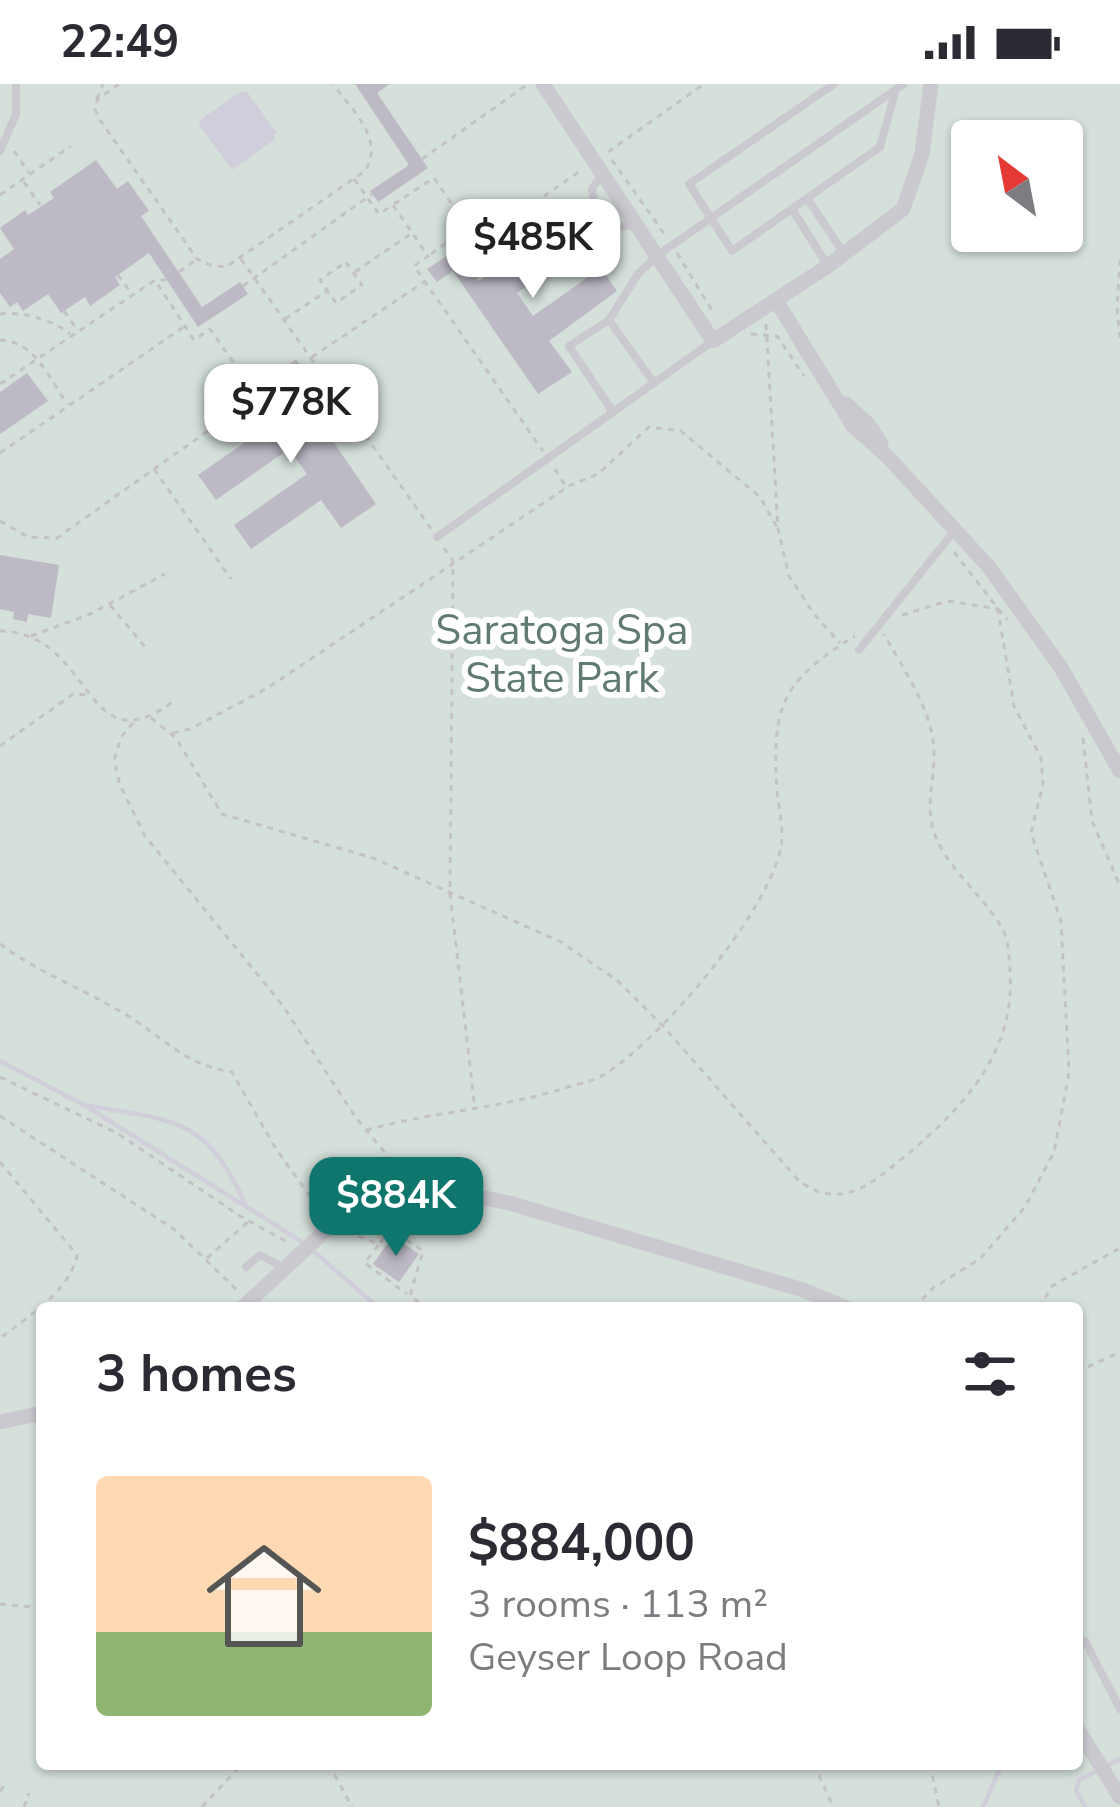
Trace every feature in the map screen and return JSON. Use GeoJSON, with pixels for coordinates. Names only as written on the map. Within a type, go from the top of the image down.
{"type":"FeatureCollection","features":[{"type":"Feature","properties":{"kind":"street"},"geometry":{"type":"LineString","coordinates":[[543,84],[601,162],[637,224],[665,250],[713,341],[828,266],[902,209],[922,154],[931,84]]}},
{"type":"Feature","properties":{"kind":"street"},"geometry":{"type":"LineString","coordinates":[[776,302],[838,398],[863,418],[888,457],[988,566],[1060,666],[1120,771]]}},
{"type":"Feature","properties":{"kind":"street"},"geometry":{"type":"LineString","coordinates":[[249,1302],[329,1226],[376,1191],[411,1183],[468,1194],[645,1251],[802,1290],[832,1302]]}},
{"type":"Feature","properties":{"kind":"street"},"geometry":{"type":"LineString","coordinates":[[462,1211],[468,1194]]}},
{"type":"Feature","properties":{"kind":"street"},"geometry":{"type":"LineString","coordinates":[[0,1422],[36,1413]]}},
{"type":"Feature","properties":{"kind":"street"},"geometry":{"type":"LineString","coordinates":[[1083,1738],[1120,1797]]}},
{"type":"Feature","properties":{"kind":"lane"},"geometry":{"type":"LineString","coordinates":[[0,152],[16,114],[16,84]]}},
{"type":"Feature","properties":{"kind":"lane"},"geometry":{"type":"LineString","coordinates":[[833,84],[689,184],[732,250],[880,147],[900,87]]}},
{"type":"Feature","properties":{"kind":"lane"},"geometry":{"type":"LineString","coordinates":[[613,412],[569,346],[609,320],[638,274],[665,250],[900,87]]}},
{"type":"Feature","properties":{"kind":"lane"},"geometry":{"type":"LineString","coordinates":[[601,162],[592,190],[596,214],[614,228],[637,224]]}},
{"type":"Feature","properties":{"kind":"lane"},"geometry":{"type":"LineString","coordinates":[[807,198],[845,254]]}},
{"type":"Feature","properties":{"kind":"lane"},"geometry":{"type":"LineString","coordinates":[[792,209],[828,266]]}},
{"type":"Feature","properties":{"kind":"lane"},"geometry":{"type":"LineString","coordinates":[[609,320],[654,383]]}},
{"type":"Feature","properties":{"kind":"lane"},"geometry":{"type":"LineString","coordinates":[[437,538],[713,341]]}},
{"type":"Feature","properties":{"kind":"lane"},"geometry":{"type":"LineString","coordinates":[[859,650],[956,530]]}},
{"type":"Feature","properties":{"kind":"lane"},"geometry":{"type":"LineString","coordinates":[[246,1267],[260,1255],[285,1268]]}},
{"type":"Feature","properties":{"kind":"lane"},"geometry":{"type":"LineString","coordinates":[[1083,1642],[1120,1709]]}},
{"type":"Feature","properties":{"kind":"path"},"geometry":{"type":"LineString","coordinates":[[104,84],[95,109],[100,120],[197,259],[226,267],[365,171],[374,148],[370,136],[333,84]]}},
{"type":"Feature","properties":{"kind":"path"},"geometry":{"type":"LineString","coordinates":[[97,100],[119,84]]}},
{"type":"Feature","properties":{"kind":"path"},"geometry":{"type":"LineString","coordinates":[[422,160],[529,84]]}},
{"type":"Feature","properties":{"kind":"path"},"geometry":{"type":"LineString","coordinates":[[354,179],[379,214],[434,178],[478,242],[601,162],[704,84]]}},
{"type":"Feature","properties":{"kind":"path"},"geometry":{"type":"LineString","coordinates":[[0,195],[71,146]]}},
{"type":"Feature","properties":{"kind":"path"},"geometry":{"type":"LineString","coordinates":[[13,150],[30,175]]}},
{"type":"Feature","properties":{"kind":"path"},"geometry":{"type":"LineString","coordinates":[[601,162],[714,315]]}},
{"type":"Feature","properties":{"kind":"path"},"geometry":{"type":"LineString","coordinates":[[23,179],[40,205]]}},
{"type":"Feature","properties":{"kind":"path"},"geometry":{"type":"LineString","coordinates":[[243,286],[370,196]]}},
{"type":"Feature","properties":{"kind":"path"},"geometry":{"type":"LineString","coordinates":[[392,205],[428,256]]}},
{"type":"Feature","properties":{"kind":"path"},"geometry":{"type":"LineString","coordinates":[[467,227],[414,266],[566,488]]}},
{"type":"Feature","properties":{"kind":"path"},"geometry":{"type":"LineString","coordinates":[[354,273],[412,233]]}},
{"type":"Feature","properties":{"kind":"path"},"geometry":{"type":"LineString","coordinates":[[240,257],[453,561],[450,893],[475,1109]]}},
{"type":"Feature","properties":{"kind":"path"},"geometry":{"type":"LineString","coordinates":[[179,272],[197,259]]}},
{"type":"Feature","properties":{"kind":"path"},"geometry":{"type":"LineString","coordinates":[[1120,260],[1120,339]]}},
{"type":"Feature","properties":{"kind":"path"},"geometry":{"type":"LineString","coordinates":[[346,262],[362,285],[336,303],[328,291],[320,280],[346,262]]}},
{"type":"Feature","properties":{"kind":"path"},"geometry":{"type":"LineString","coordinates":[[118,274],[133,295]]}},
{"type":"Feature","properties":{"kind":"path"},"geometry":{"type":"LineString","coordinates":[[0,520],[28,537],[57,538],[257,396],[210,329],[194,340],[155,280]]}},
{"type":"Feature","properties":{"kind":"path"},"geometry":{"type":"LineString","coordinates":[[0,384],[155,280],[167,280]]}},
{"type":"Feature","properties":{"kind":"path"},"geometry":{"type":"LineString","coordinates":[[311,358],[425,281]]}},
{"type":"Feature","properties":{"kind":"path"},"geometry":{"type":"LineString","coordinates":[[283,320],[328,291]]}},
{"type":"Feature","properties":{"kind":"path"},"geometry":{"type":"LineString","coordinates":[[366,1130],[415,1117],[514,1104],[602,1076],[663,1026],[728,946],[761,896],[782,845],[774,742],[780,706],[797,680],[842,644],[789,577],[778,529],[764,334],[776,302]]}},
{"type":"Feature","properties":{"kind":"path"},"geometry":{"type":"LineString","coordinates":[[64,311],[76,334]]}},
{"type":"Feature","properties":{"kind":"path"},"geometry":{"type":"LineString","coordinates":[[0,314],[45,321],[76,334]]}},
{"type":"Feature","properties":{"kind":"path"},"geometry":{"type":"LineString","coordinates":[[0,452],[185,326]]}},
{"type":"Feature","properties":{"kind":"path"},"geometry":{"type":"LineString","coordinates":[[0,340],[19,341],[68,406]]}},
{"type":"Feature","properties":{"kind":"path"},"geometry":{"type":"LineString","coordinates":[[171,734],[190,729],[266,689],[453,561],[566,488],[598,474],[650,427],[681,431],[760,497],[778,529]]}},
{"type":"Feature","properties":{"kind":"path"},"geometry":{"type":"LineString","coordinates":[[154,469],[231,579]]}},
{"type":"Feature","properties":{"kind":"path"},"geometry":{"type":"LineString","coordinates":[[29,637],[109,604],[165,574]]}},
{"type":"Feature","properties":{"kind":"path"},"geometry":{"type":"LineString","coordinates":[[152,718],[171,734],[222,814],[373,858],[560,942],[618,981],[798,1180],[814,1192],[835,1198],[860,1190],[948,1119],[980,1081],[1000,1041],[1012,995],[1004,930],[936,838],[928,801],[934,749],[926,713],[878,622],[948,601],[998,609],[1015,706],[1041,758],[1043,784],[1031,833],[1061,921],[1070,1073],[1054,1152],[1025,1207],[980,1259],[933,1288],[920,1302]]}},
{"type":"Feature","properties":{"kind":"path"},"geometry":{"type":"LineString","coordinates":[[109,604],[146,648]]}},
{"type":"Feature","properties":{"kind":"path"},"geometry":{"type":"LineString","coordinates":[[0,632],[49,644],[114,720],[133,723],[152,718],[175,700]]}},
{"type":"Feature","properties":{"kind":"path"},"geometry":{"type":"LineString","coordinates":[[0,746],[73,694],[91,695]]}},
{"type":"Feature","properties":{"kind":"path"},"geometry":{"type":"LineString","coordinates":[[133,723],[121,737],[114,760],[120,785],[145,836],[283,1006],[366,1130],[411,1183]]}},
{"type":"Feature","properties":{"kind":"path"},"geometry":{"type":"LineString","coordinates":[[1082,730],[1092,821],[1119,883]]}},
{"type":"Feature","properties":{"kind":"path"},"geometry":{"type":"LineString","coordinates":[[0,944],[69,987],[121,1011],[196,1064],[232,1072],[276,1149],[329,1226],[380,1244]]}},
{"type":"Feature","properties":{"kind":"path"},"geometry":{"type":"LineString","coordinates":[[0,1077],[117,1133],[301,1253]]}},
{"type":"Feature","properties":{"kind":"path"},"geometry":{"type":"LineString","coordinates":[[0,1116],[175,1230],[207,1258],[244,1302]]}},
{"type":"Feature","properties":{"kind":"path"},"geometry":{"type":"LineString","coordinates":[[0,1162],[77,1255],[75,1268],[44,1302]]}},
{"type":"Feature","properties":{"kind":"path"},"geometry":{"type":"LineString","coordinates":[[207,1258],[249,1220]]}},
{"type":"Feature","properties":{"kind":"path"},"geometry":{"type":"LineString","coordinates":[[410,1296],[423,1251],[392,1229],[365,1263],[410,1296],[419,1302]]}},
{"type":"Feature","properties":{"kind":"path"},"geometry":{"type":"LineString","coordinates":[[1043,1302],[1052,1286],[1120,1248]]}},
{"type":"Feature","properties":{"kind":"path"},"geometry":{"type":"LineString","coordinates":[[0,1338],[36,1310]]}},
{"type":"Feature","properties":{"kind":"path"},"geometry":{"type":"LineString","coordinates":[[1083,1369],[1120,1352]]}},
{"type":"Feature","properties":{"kind":"path"},"geometry":{"type":"LineString","coordinates":[[0,1604],[36,1607]]}},
{"type":"Feature","properties":{"kind":"path"},"geometry":{"type":"LineString","coordinates":[[202,1807],[236,1770]]}},
{"type":"Feature","properties":{"kind":"path"},"geometry":{"type":"LineString","coordinates":[[332,1770],[352,1807]]}},
{"type":"Feature","properties":{"kind":"path"},"geometry":{"type":"LineString","coordinates":[[817,1770],[833,1807]]}},
{"type":"Feature","properties":{"kind":"path"},"geometry":{"type":"LineString","coordinates":[[931,1770],[939,1807]]}},
{"type":"Feature","properties":{"kind":"path"},"geometry":{"type":"LineString","coordinates":[[24,1807],[28,1793]]}},
{"type":"Feature","properties":{"kind":"green space","name":"Saratoga Spa State Park"},"geometry":{"type":"Polygon","coordinates":[[[0,84],[1120,84],[1120,1807],[0,1807],[0,84]]]}},
{"type":"Feature","properties":{"kind":"shaded area"},"geometry":{"type":"Polygon","coordinates":[[[242,91],[277,133],[232,170],[199,125],[242,91]]]}},
{"type":"Feature","properties":{"kind":"building"},"geometry":{"type":"Polygon","coordinates":[[[355,84],[390,84],[377,93],[428,168],[378,202],[370,191],[409,165],[355,84]]]}},
{"type":"Feature","properties":{"kind":"building"},"geometry":{"type":"Polygon","coordinates":[[[96,160],[117,189],[128,181],[149,211],[141,216],[202,307],[240,282],[248,294],[198,327],[149,253],[115,277],[120,285],[90,306],[85,297],[61,313],[48,294],[23,311],[17,302],[10,307],[0,293],[0,259],[14,249],[0,228],[54,198],[50,192],[96,160]]]}},
{"type":"Feature","properties":{"kind":"building"},"geometry":{"type":"Polygon","coordinates":[[[572,216],[590,242],[517,293],[533,316],[601,268],[617,291],[549,341],[572,372],[538,394],[453,271],[437,282],[427,269],[453,252],[479,281],[543,237],[540,233],[572,216]]]}},
{"type":"Feature","properties":{"kind":"building"},"geometry":{"type":"Polygon","coordinates":[[[296,359],[305,373],[293,383],[376,504],[341,528],[321,500],[251,549],[234,525],[307,474],[289,449],[216,500],[198,475],[296,407],[263,403],[260,395],[274,386],[269,379],[296,359]]]}},
{"type":"Feature","properties":{"kind":"building"},"geometry":{"type":"Polygon","coordinates":[[[27,373],[48,401],[0,434],[0,392],[27,373]]]}},
{"type":"Feature","properties":{"kind":"building"},"geometry":{"type":"Polygon","coordinates":[[[0,555],[59,565],[51,618],[28,614],[27,622],[0,609],[0,555]]]}},
{"type":"Feature","properties":{"kind":"building"},"geometry":{"type":"Polygon","coordinates":[[[393,1236],[419,1254],[399,1282],[373,1264],[393,1236]]]}},
{"type":"Feature","properties":{"kind":"waterway"},"geometry":{"type":"LineString","coordinates":[[0,1061],[84,1105],[304,1243]]}},
{"type":"Feature","properties":{"kind":"waterway"},"geometry":{"type":"LineString","coordinates":[[90,1106],[185,1128],[217,1154],[245,1204]]}},
{"type":"Feature","properties":{"kind":"waterway"},"geometry":{"type":"LineString","coordinates":[[312,1250],[372,1302]]}},
{"type":"Feature","properties":{"kind":"waterway"},"geometry":{"type":"LineString","coordinates":[[1085,1807],[1076,1791],[1079,1780],[1120,1759]]}},
{"type":"Feature","properties":{"kind":"waterway"},"geometry":{"type":"LineString","coordinates":[[983,1807],[999,1770]]}}]}
